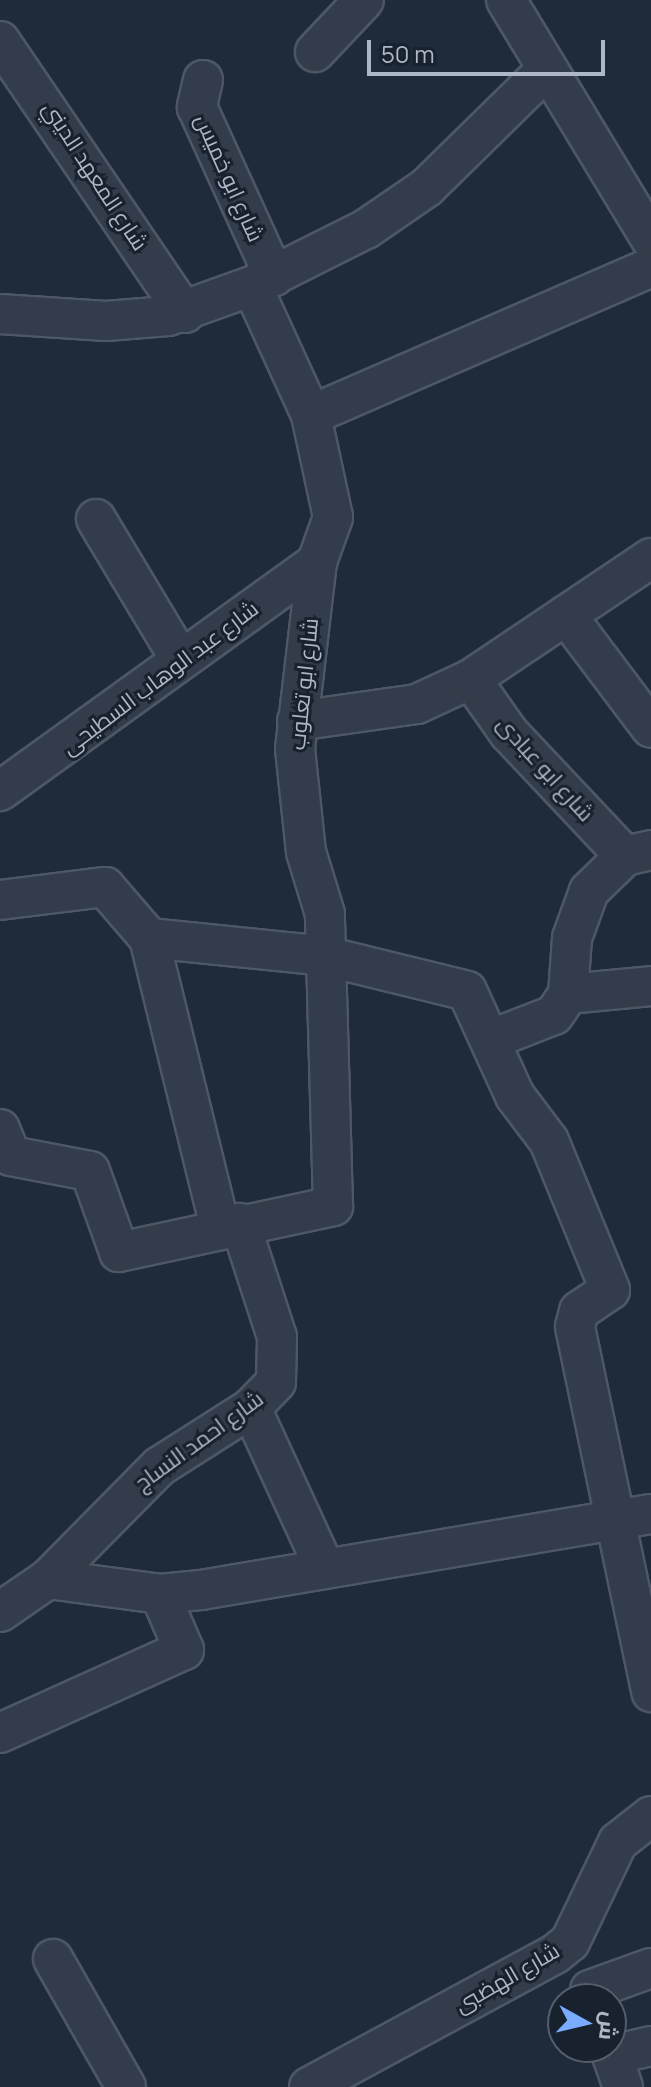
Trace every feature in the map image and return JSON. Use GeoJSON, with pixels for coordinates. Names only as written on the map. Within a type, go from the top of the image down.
{"type":"FeatureCollection","features":[{"type":"Feature","properties":{"kind":"street"},"geometry":{"type":"LineString","coordinates":[[315,52],[364,0]]}},
{"type":"Feature","properties":{"kind":"street"},"geometry":{"type":"LineString","coordinates":[[506,0],[651,239]]}},
{"type":"Feature","properties":{"kind":"street","name":"شارع المعهد الديني"},"geometry":{"type":"LineString","coordinates":[[0,41],[185,313]]}},
{"type":"Feature","properties":{"kind":"street"},"geometry":{"type":"LineString","coordinates":[[0,314],[106,321],[185,313],[263,281],[366,229],[427,187],[546,70]]}},
{"type":"Feature","properties":{"kind":"street","name":"شارع ابو خميس"},"geometry":{"type":"LineString","coordinates":[[203,80],[197,107],[311,415]]}},
{"type":"Feature","properties":{"kind":"street"},"geometry":{"type":"LineString","coordinates":[[311,415],[651,267]]}},
{"type":"Feature","properties":{"kind":"street","name":"شارع ابو تعلوب"},"geometry":{"type":"LineString","coordinates":[[230,1225],[333,1206],[325,914],[302,829],[297,721],[317,562],[331,534],[333,494],[311,415]]}},
{"type":"Feature","properties":{"kind":"street"},"geometry":{"type":"LineString","coordinates":[[96,519],[180,659]]}},
{"type":"Feature","properties":{"kind":"street"},"geometry":{"type":"LineString","coordinates":[[297,721],[417,704],[471,679],[651,558]]}},
{"type":"Feature","properties":{"kind":"street","name":"شارع عبد الوهاب السطيحى"},"geometry":{"type":"LineString","coordinates":[[0,791],[317,562]]}},
{"type":"Feature","properties":{"kind":"street"},"geometry":{"type":"LineString","coordinates":[[566,615],[651,728]]}},
{"type":"Feature","properties":{"kind":"street","name":"شارع ابو عبادى"},"geometry":{"type":"LineString","coordinates":[[471,679],[525,750],[638,853]]}},
{"type":"Feature","properties":{"kind":"street"},"geometry":{"type":"LineString","coordinates":[[492,1039],[551,1017],[568,994],[572,938],[589,891],[638,853]]}},
{"type":"Feature","properties":{"kind":"street"},"geometry":{"type":"LineString","coordinates":[[0,900],[105,887],[149,938],[325,956],[458,986],[492,1039],[515,1096],[549,1141],[610,1290],[575,1321],[634,1518],[651,1691]]}},
{"type":"Feature","properties":{"kind":"street","name":"شارع احمد النساج"},"geometry":{"type":"LineString","coordinates":[[0,1612],[48,1579],[160,1466],[251,1408],[276,1382],[280,1354],[230,1225],[149,938]]}},
{"type":"Feature","properties":{"kind":"street"},"geometry":{"type":"LineString","coordinates":[[568,994],[651,986]]}},
{"type":"Feature","properties":{"kind":"street"},"geometry":{"type":"LineString","coordinates":[[2,1139],[22,1161],[86,1167],[119,1252],[230,1225]]}},
{"type":"Feature","properties":{"kind":"street"},"geometry":{"type":"LineString","coordinates":[[251,1408],[325,1569]]}},
{"type":"Feature","properties":{"kind":"street"},"geometry":{"type":"LineString","coordinates":[[48,1579],[160,1594],[634,1518]]}},
{"type":"Feature","properties":{"kind":"street"},"geometry":{"type":"LineString","coordinates":[[0,1733],[184,1650],[160,1594]]}},
{"type":"Feature","properties":{"kind":"street","name":"شارع الهضبى"},"geometry":{"type":"LineString","coordinates":[[309,2087],[570,1942],[618,1842],[651,1816]]}},
{"type":"Feature","properties":{"kind":"street"},"geometry":{"type":"LineString","coordinates":[[570,1942],[587,1983]]}},
{"type":"Feature","properties":{"kind":"street"},"geometry":{"type":"LineString","coordinates":[[53,1959],[126,2087]]}},
{"type":"Feature","properties":{"kind":"street"},"geometry":{"type":"LineString","coordinates":[[618,1983],[651,1968]]}},
{"type":"Feature","properties":{"kind":"street"},"geometry":{"type":"LineString","coordinates":[[627,2057],[651,2046]]}}]}
